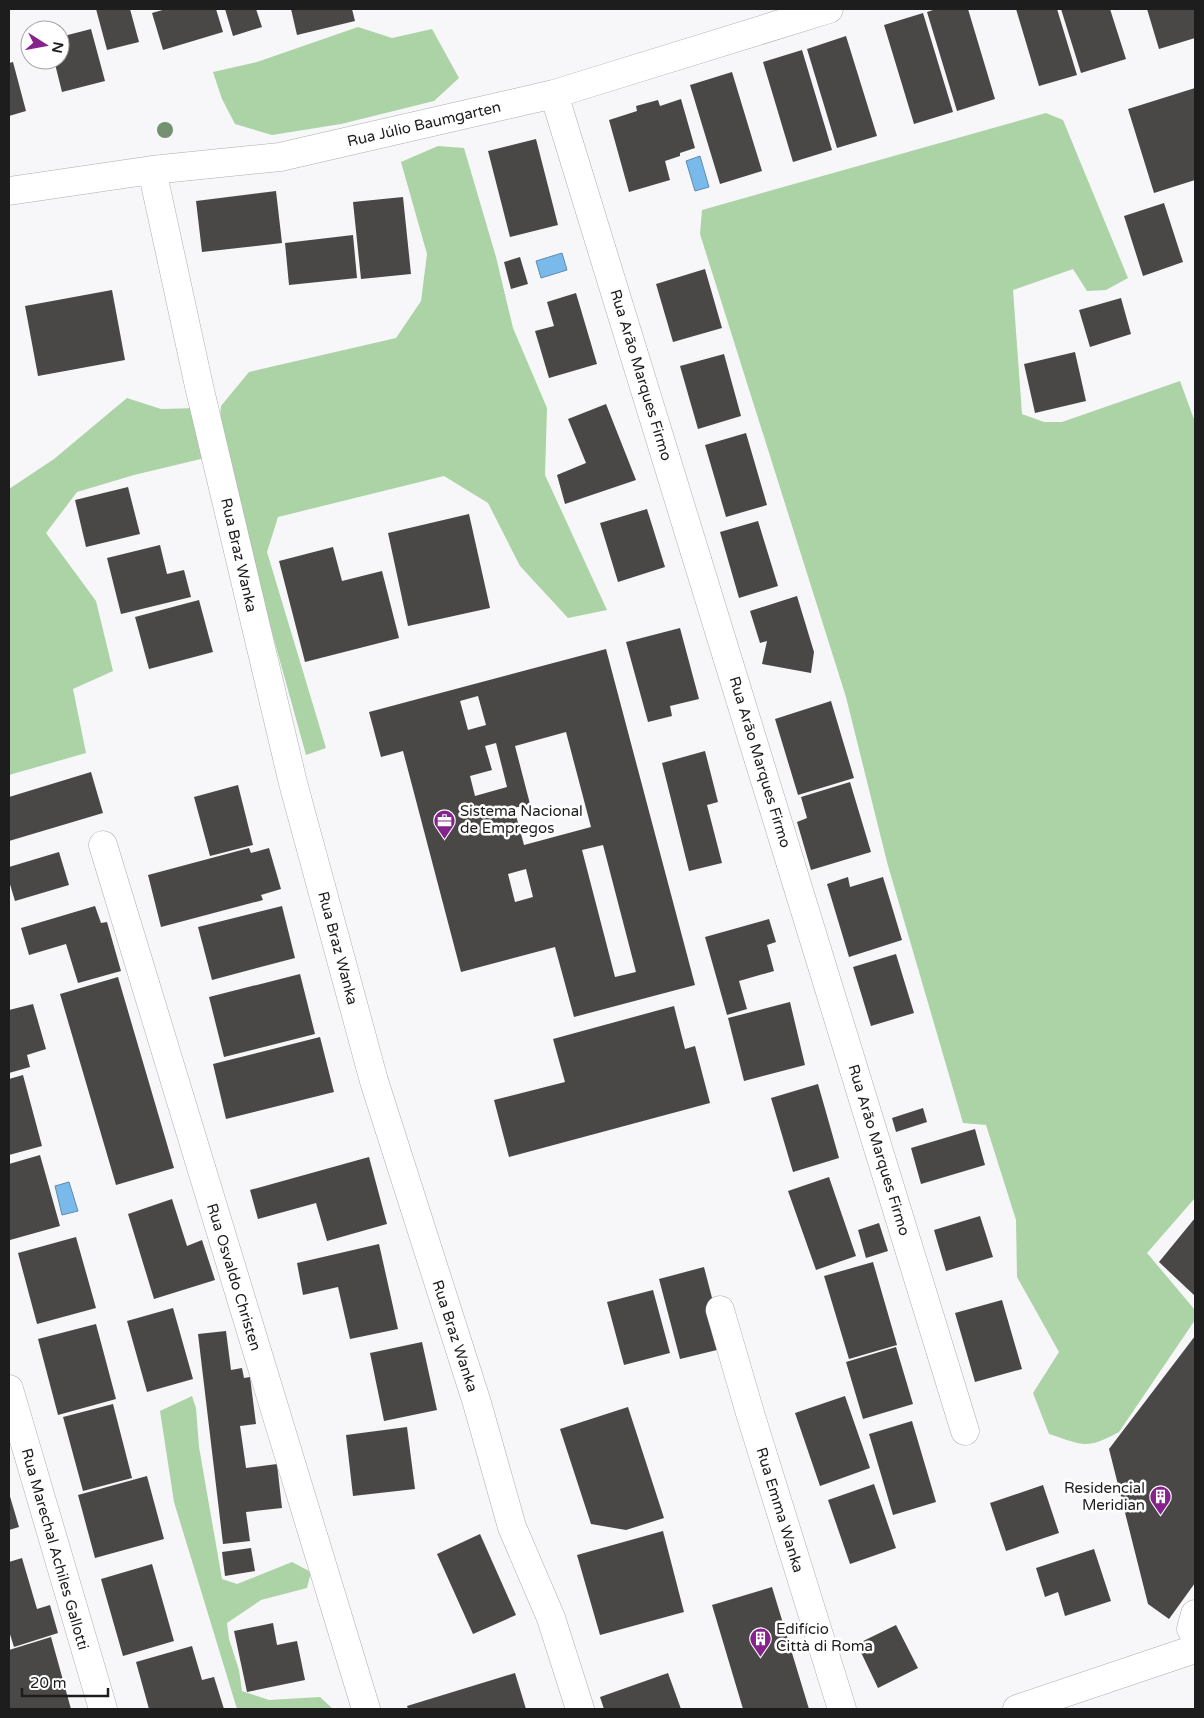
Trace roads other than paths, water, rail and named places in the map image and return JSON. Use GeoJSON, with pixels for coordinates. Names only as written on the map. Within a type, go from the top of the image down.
{"type":"FeatureCollection","features":[{"type":"Feature","properties":{"kind":"street","name":"Rua Júlio Baumgarten"},"geometry":{"type":"LineString","coordinates":[[9,191],[152,170],[280,157],[554,94],[829,9]]}},
{"type":"Feature","properties":{"kind":"street","name":"Rua Arão Marques Firmo"},"geometry":{"type":"LineString","coordinates":[[554,94],[965,1431]]}},
{"type":"Feature","properties":{"kind":"street","name":"Rua Braz Wanka"},"geometry":{"type":"LineString","coordinates":[[152,170],[199,386],[293,783],[374,1081],[477,1403],[512,1527],[551,1618],[580,1709]]}},
{"type":"Feature","properties":{"kind":"street","name":"Rua Osvaldo Christen"},"geometry":{"type":"LineString","coordinates":[[103,844],[366,1709]]}},
{"type":"Feature","properties":{"kind":"street","name":"Rua Emma Wanka"},"geometry":{"type":"LineString","coordinates":[[720,1310],[842,1709]]}},
{"type":"Feature","properties":{"kind":"street","name":"Rua Marechal Achiles Gallotti"},"geometry":{"type":"LineString","coordinates":[[9,1388],[103,1709]]}},
{"type":"Feature","properties":{"kind":"street"},"geometry":{"type":"LineString","coordinates":[[1195,1614],[1192,1629],[1195,1635]]}},
{"type":"Feature","properties":{"kind":"street"},"geometry":{"type":"LineString","coordinates":[[1017,1709],[1195,1650]]}},
{"type":"Feature","properties":{"kind":"water"},"geometry":{"type":"Polygon","coordinates":[[[700,156],[709,187],[695,191],[686,161],[700,156]]]}},
{"type":"Feature","properties":{"kind":"water"},"geometry":{"type":"Polygon","coordinates":[[[562,253],[567,270],[541,278],[536,261],[562,253]]]}},
{"type":"Feature","properties":{"kind":"water"},"geometry":{"type":"Polygon","coordinates":[[[69,1182],[78,1211],[62,1215],[55,1186],[69,1182]]]}},
{"type":"Feature","properties":{"kind":"place","name":"Sistema Nacional de Empregos"},"geometry":{"type":"Point","coordinates":[444,839]}},
{"type":"Feature","properties":{"kind":"place","name":"Residencial Meridian"},"geometry":{"type":"Point","coordinates":[1161,1516]}},
{"type":"Feature","properties":{"kind":"place","name":"Edifício Città di Roma"},"geometry":{"type":"Point","coordinates":[760,1657]}}]}
